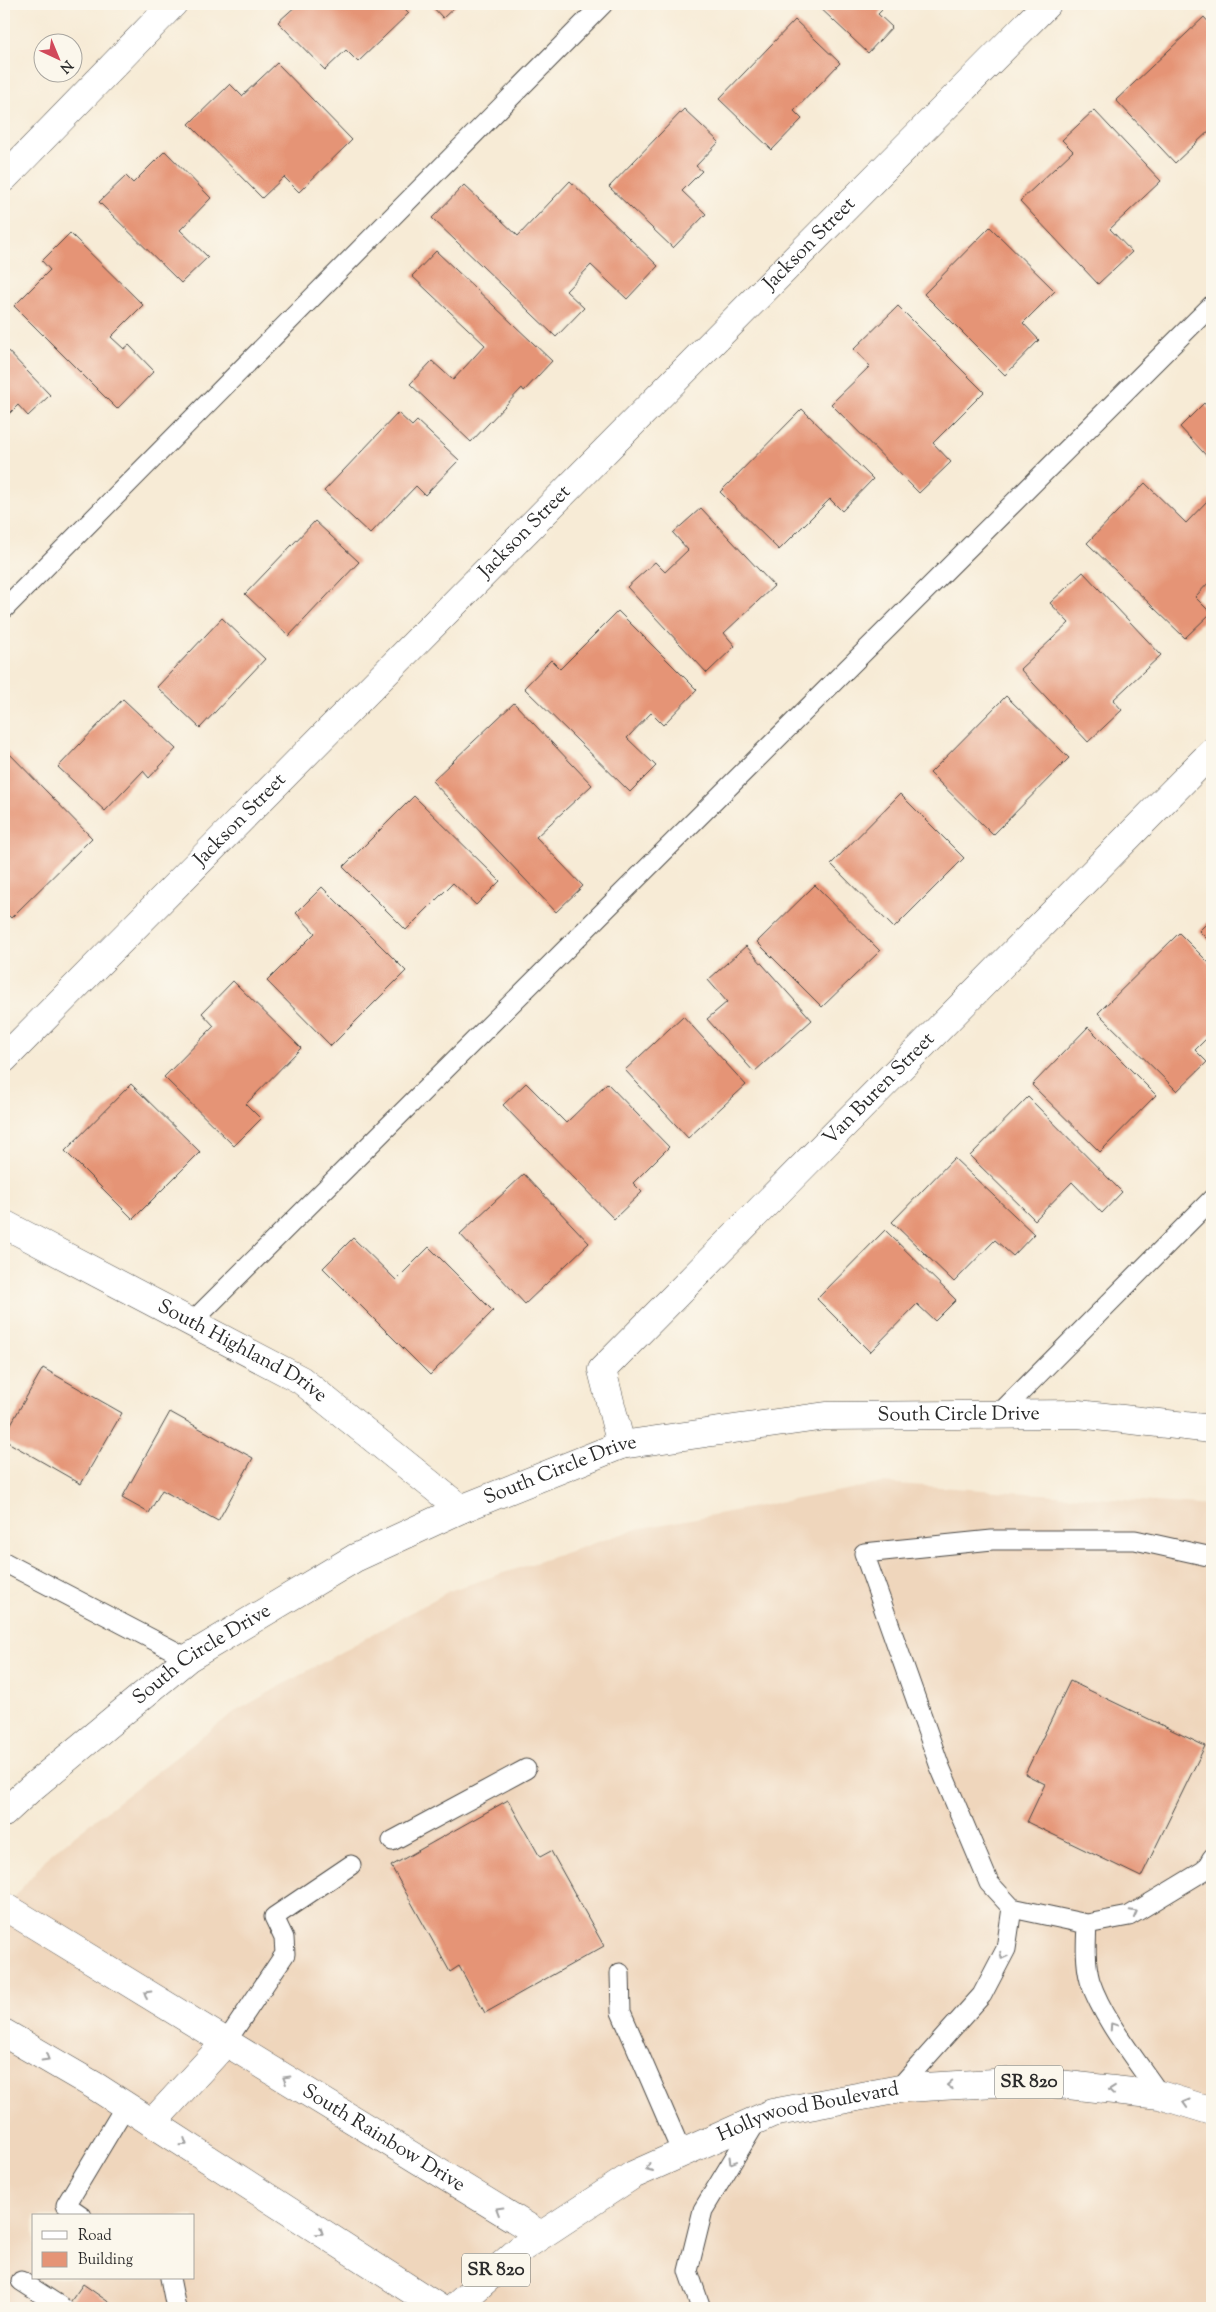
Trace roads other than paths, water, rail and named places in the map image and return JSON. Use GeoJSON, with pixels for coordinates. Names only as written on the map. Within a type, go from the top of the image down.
{"type":"FeatureCollection","features":[{"type":"Feature","properties":{"kind":"main road"},"geometry":{"type":"LineString","coordinates":[[4,178],[173,4]]}},
{"type":"Feature","properties":{"kind":"main road","name":"Jackson Street"},"geometry":{"type":"LineString","coordinates":[[4,1059],[1047,4]]}},
{"type":"Feature","properties":{"kind":"main road","name":"Van Buren Street"},"geometry":{"type":"LineString","coordinates":[[621,1445],[602,1370],[1212,752]]}},
{"type":"Feature","properties":{"kind":"main road","name":"South Highland Drive"},"geometry":{"type":"LineString","coordinates":[[4,1224],[301,1380],[461,1508]]}},
{"type":"Feature","properties":{"kind":"main road","name":"South Circle Drive"},"geometry":{"type":"LineString","coordinates":[[4,1813],[30,1788],[188,1658],[355,1558],[461,1508],[621,1445],[826,1416],[1078,1414],[1212,1429]]}},
{"type":"Feature","properties":{"kind":"main road","name":"South Rainbow Drive"},"geometry":{"type":"LineString","coordinates":[[4,1906],[541,2235]]}},
{"type":"Feature","properties":{"kind":"main road"},"geometry":{"type":"LineString","coordinates":[[4,2033],[126,2105],[438,2308]]}},
{"type":"Feature","properties":{"kind":"main road"},"geometry":{"type":"LineString","coordinates":[[152,2122],[226,2042]]}},
{"type":"Feature","properties":{"kind":"main road","name":"Hollywood Boulevard"},"geometry":{"type":"LineString","coordinates":[[454,2308],[519,2250],[633,2175],[772,2113],[897,2090],[1031,2081],[1160,2095],[1212,2111]]}},
{"type":"Feature","properties":{"kind":"lane"},"geometry":{"type":"LineString","coordinates":[[4,609],[603,4]]}},
{"type":"Feature","properties":{"kind":"lane"},"geometry":{"type":"LineString","coordinates":[[192,1322],[1212,305]]}},
{"type":"Feature","properties":{"kind":"lane"},"geometry":{"type":"LineString","coordinates":[[999,1414],[1212,1200]]}},
{"type":"Feature","properties":{"kind":"lane"},"geometry":{"type":"LineString","coordinates":[[1212,1557],[1135,1540],[992,1540],[864,1553],[940,1767],[989,1883],[1012,1908],[1087,1924],[1129,1916],[1206,1870],[1212,1858]]}},
{"type":"Feature","properties":{"kind":"lane"},"geometry":{"type":"LineString","coordinates":[[4,1562],[188,1658]]}},
{"type":"Feature","properties":{"kind":"lane"},"geometry":{"type":"LineString","coordinates":[[392,1841],[526,1769]]}},
{"type":"Feature","properties":{"kind":"lane"},"geometry":{"type":"LineString","coordinates":[[226,2042],[284,1954],[284,1938],[274,1917],[351,1865]]}},
{"type":"Feature","properties":{"kind":"lane"},"geometry":{"type":"LineString","coordinates":[[897,2090],[982,1995],[1006,1949],[1012,1908]]}},
{"type":"Feature","properties":{"kind":"lane"},"geometry":{"type":"LineString","coordinates":[[1087,1924],[1086,1951],[1090,1981],[1106,2015],[1160,2095]]}},
{"type":"Feature","properties":{"kind":"lane"},"geometry":{"type":"LineString","coordinates":[[620,1973],[621,2012],[682,2153]]}},
{"type":"Feature","properties":{"kind":"lane"},"geometry":{"type":"LineString","coordinates":[[79,2214],[66,2205],[126,2105]]}},
{"type":"Feature","properties":{"kind":"lane"},"geometry":{"type":"LineString","coordinates":[[701,2308],[688,2271],[703,2210],[758,2119]]}},
{"type":"Feature","properties":{"kind":"lane"},"geometry":{"type":"LineString","coordinates":[[170,2280],[176,2308]]}},
{"type":"Feature","properties":{"kind":"lane"},"geometry":{"type":"LineString","coordinates":[[21,2281],[63,2308]]}}]}
